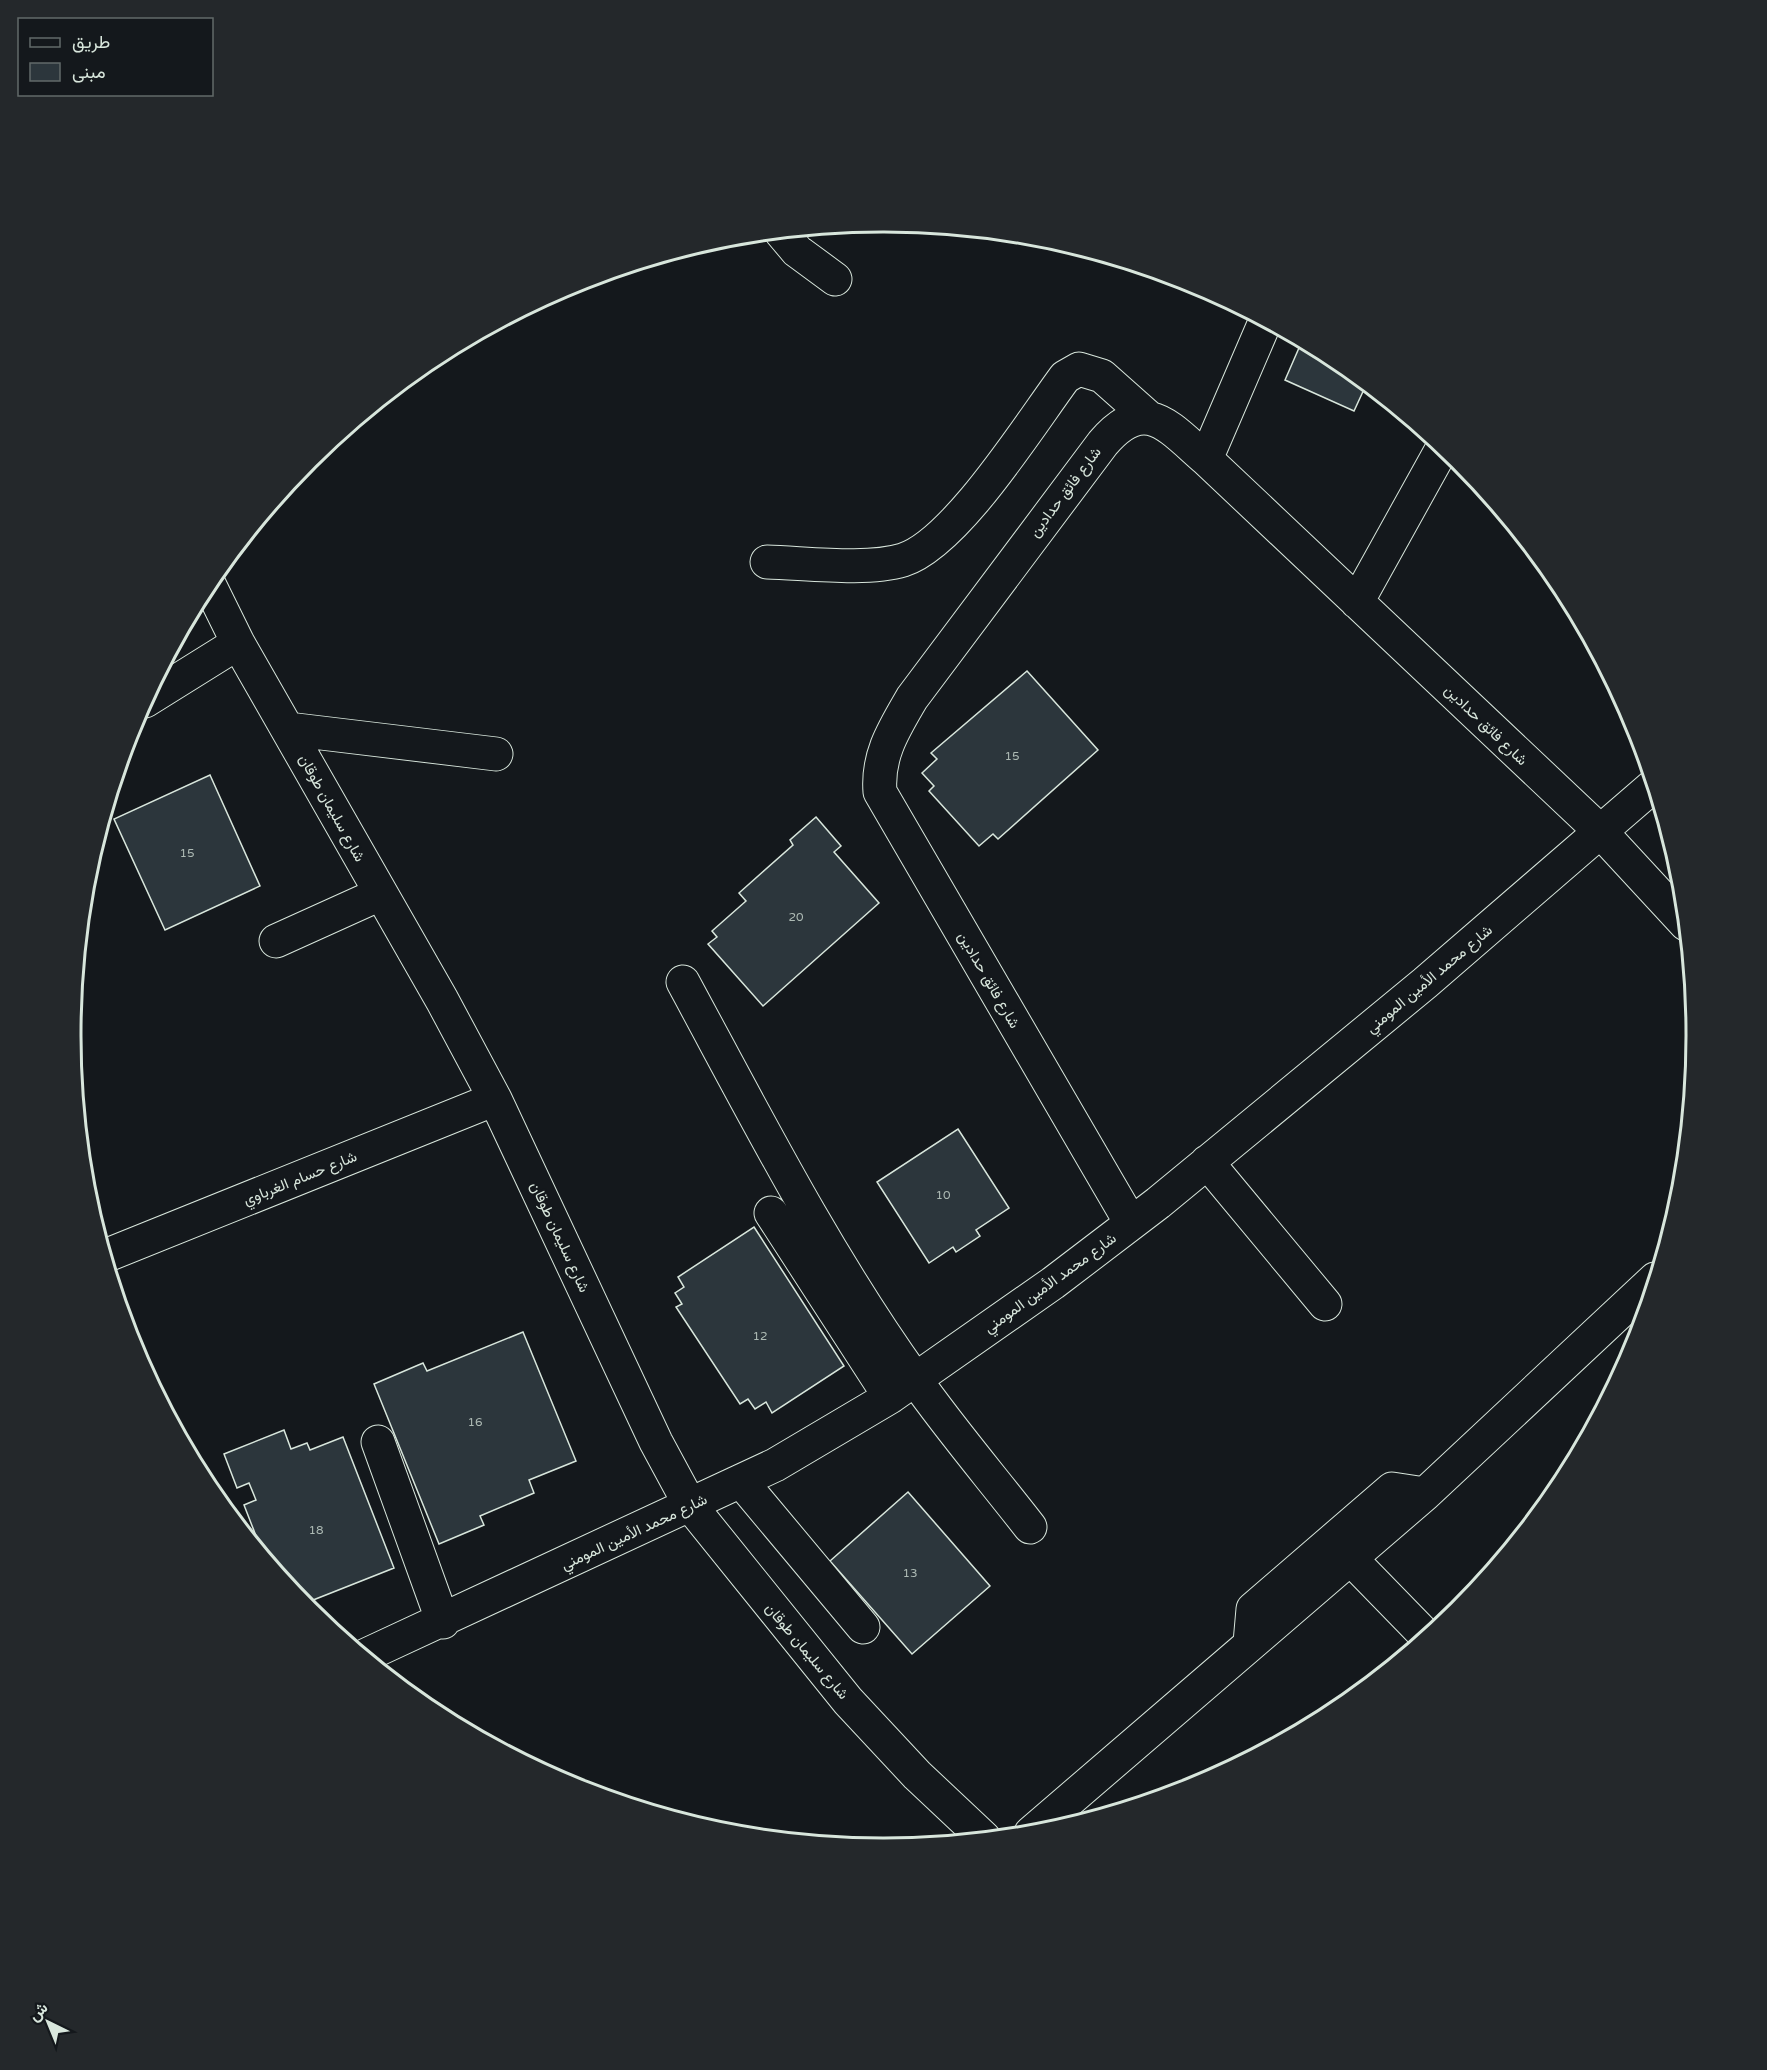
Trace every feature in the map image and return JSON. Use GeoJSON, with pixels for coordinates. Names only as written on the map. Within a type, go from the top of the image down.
{"type":"FeatureCollection","features":[{"type":"Feature","properties":{"kind":"street"},"geometry":{"type":"LineString","coordinates":[[786,238],[797,251],[835,279]]}},
{"type":"Feature","properties":{"kind":"street"},"geometry":{"type":"LineString","coordinates":[[1206,459],[1262,328]]}},
{"type":"Feature","properties":{"kind":"street"},"geometry":{"type":"LineString","coordinates":[[767,562],[880,565],[904,560],[928,549],[969,508],[1065,377],[1079,369],[1102,376],[1147,416]]}},
{"type":"Feature","properties":{"kind":"street","name":"شارع فائق حدادين"},"geometry":{"type":"LineString","coordinates":[[1131,1223],[880,792],[878,771],[887,740],[912,698],[1103,443],[1116,428],[1128,420],[1147,416],[1163,423],[1206,459],[1600,831],[1676,914]]}},
{"type":"Feature","properties":{"kind":"street"},"geometry":{"type":"LineString","coordinates":[[1358,602],[1438,456]]}},
{"type":"Feature","properties":{"kind":"street","name":"شارع سليمان طوقان"},"geometry":{"type":"LineString","coordinates":[[213,593],[238,643],[495,1099],[656,1442],[690,1505],[848,1701],[917,1775],[978,1832]]}},
{"type":"Feature","properties":{"kind":"street"},"geometry":{"type":"LineString","coordinates":[[159,692],[238,643]]}},
{"type":"Feature","properties":{"kind":"street"},"geometry":{"type":"LineString","coordinates":[[288,729],[496,754]]}},
{"type":"Feature","properties":{"kind":"street","name":"شارع محمد الأمين المومني"},"geometry":{"type":"LineString","coordinates":[[372,1653],[443,1622],[775,1465],[902,1388],[1053,1283],[1158,1203],[1425,983],[1647,791]]}},
{"type":"Feature","properties":{"kind":"street"},"geometry":{"type":"LineString","coordinates":[[276,941],[380,894]]}},
{"type":"Feature","properties":{"kind":"street"},"geometry":{"type":"LineString","coordinates":[[683,982],[787,1175],[846,1273],[902,1388]]}},
{"type":"Feature","properties":{"kind":"street","name":"شارع حسام الغرباوي"},"geometry":{"type":"LineString","coordinates":[[111,1253],[495,1099]]}},
{"type":"Feature","properties":{"kind":"street"},"geometry":{"type":"LineString","coordinates":[[1207,1162],[1325,1304]]}},
{"type":"Feature","properties":{"kind":"street"},"geometry":{"type":"LineString","coordinates":[[1053,1283],[1070,1288],[1076,1285],[1155,1228],[1162,1221],[1158,1203]]}},
{"type":"Feature","properties":{"kind":"street"},"geometry":{"type":"LineString","coordinates":[[771,1213],[902,1388],[1030,1527]]}},
{"type":"Feature","properties":{"kind":"street"},"geometry":{"type":"LineString","coordinates":[[1045,1821],[1425,1494],[1644,1289]]}},
{"type":"Feature","properties":{"kind":"street"},"geometry":{"type":"LineString","coordinates":[[378,1442],[443,1622]]}},
{"type":"Feature","properties":{"kind":"street"},"geometry":{"type":"LineString","coordinates":[[741,1481],[863,1627]]}},
{"type":"Feature","properties":{"kind":"street"},"geometry":{"type":"LineString","coordinates":[[1250,1643],[1253,1609],[1392,1489],[1425,1494]]}},
{"type":"Feature","properties":{"kind":"street"},"geometry":{"type":"LineString","coordinates":[[1351,1559],[1421,1631]]}},
{"type":"Feature","properties":{"kind":"building"},"geometry":{"type":"Polygon","coordinates":[[[1299,349],[1363,392],[1354,411],[1285,380],[1299,349]]]}},
{"type":"Feature","properties":{"kind":"building"},"geometry":{"type":"Polygon","coordinates":[[[1027,671],[1098,750],[998,839],[993,834],[979,846],[929,791],[934,786],[922,773],[937,759],[931,753],[1027,671]]]}},
{"type":"Feature","properties":{"kind":"building"},"geometry":{"type":"Polygon","coordinates":[[[210,775],[260,886],[165,930],[114,819],[210,775]]]}},
{"type":"Feature","properties":{"kind":"building"},"geometry":{"type":"Polygon","coordinates":[[[816,817],[841,846],[834,852],[879,903],[763,1006],[708,944],[717,937],[712,931],[746,901],[739,893],[793,845],[790,840],[816,817]]]}},
{"type":"Feature","properties":{"kind":"building"},"geometry":{"type":"Polygon","coordinates":[[[958,1129],[1009,1208],[976,1230],[980,1236],[956,1252],[953,1247],[929,1263],[877,1182],[958,1129]]]}},
{"type":"Feature","properties":{"kind":"building"},"geometry":{"type":"Polygon","coordinates":[[[754,1227],[844,1366],[772,1413],[766,1402],[755,1409],[748,1399],[740,1404],[676,1307],[682,1304],[675,1293],[684,1287],[678,1277],[754,1227]]]}},
{"type":"Feature","properties":{"kind":"building"},"geometry":{"type":"Polygon","coordinates":[[[523,1332],[576,1461],[529,1480],[534,1493],[480,1516],[484,1525],[439,1544],[374,1384],[423,1363],[427,1371],[523,1332]]]}},
{"type":"Feature","properties":{"kind":"building"},"geometry":{"type":"Polygon","coordinates":[[[284,1430],[291,1449],[307,1443],[310,1450],[343,1437],[394,1568],[314,1600],[255,1534],[244,1505],[256,1500],[249,1483],[237,1488],[224,1454],[284,1430]]]}},
{"type":"Feature","properties":{"kind":"building"},"geometry":{"type":"Polygon","coordinates":[[[908,1492],[990,1586],[912,1654],[830,1561],[908,1492]]]}}]}
